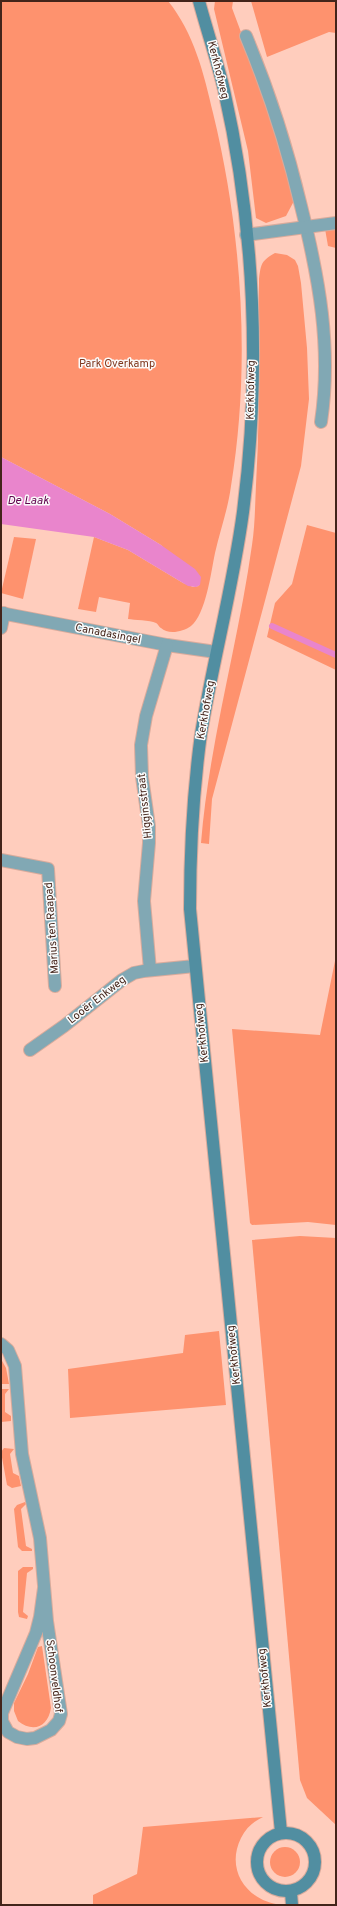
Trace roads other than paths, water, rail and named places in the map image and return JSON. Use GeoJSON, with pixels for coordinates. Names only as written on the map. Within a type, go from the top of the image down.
{"type":"FeatureCollection","features":[{"type":"Feature","properties":{"kind":"street","name":"Kerkhofweg"},"geometry":{"type":"LineString","coordinates":[[199,1],[224,90],[238,164],[246,235],[252,311],[252,404],[249,458],[240,534],[216,652],[202,733],[192,824],[190,909],[281,1832]]}},
{"type":"Feature","properties":{"kind":"street"},"geometry":{"type":"LineString","coordinates":[[246,36],[280,125],[307,228],[319,284],[325,334],[326,373],[321,422]]}},
{"type":"Feature","properties":{"kind":"street"},"geometry":{"type":"LineString","coordinates":[[246,235],[336,224]]}},
{"type":"Feature","properties":{"kind":"street"},"geometry":{"type":"LineString","coordinates":[[1,628],[3,613]]}},
{"type":"Feature","properties":{"kind":"street","name":"Canadasingel"},"geometry":{"type":"LineString","coordinates":[[3,613],[167,645],[216,652]]}},
{"type":"Feature","properties":{"kind":"street","name":"Higginsstraat"},"geometry":{"type":"LineString","coordinates":[[150,970],[146,942],[144,901],[149,826],[142,777],[141,746],[146,716],[167,645]]}},
{"type":"Feature","properties":{"kind":"street","name":"Marius ten Raapad"},"geometry":{"type":"LineString","coordinates":[[1,860],[48,869],[55,986]]}},
{"type":"Feature","properties":{"kind":"street","name":"Looër Enkweg"},"geometry":{"type":"LineString","coordinates":[[30,1050],[64,1026],[122,980],[134,973],[195,966]]}},
{"type":"Feature","properties":{"kind":"street","name":"Schoonveldhof"},"geometry":{"type":"LineString","coordinates":[[1,1344],[8,1350],[15,1366],[22,1454],[40,1538],[44,1588],[61,1714],[59,1721],[51,1730],[35,1738],[27,1739],[17,1737],[8,1732],[2,1721],[2,1713],[36,1633],[44,1588]]}},
{"type":"Feature","properties":{"kind":"street"},"geometry":{"type":"LineString","coordinates":[[281,1832],[297,1834],[306,1840],[310,1844],[316,1859],[313,1874],[304,1886],[291,1892],[272,1889],[259,1876],[256,1858],[264,1841],[281,1832]]}},
{"type":"Feature","properties":{"kind":"street"},"geometry":{"type":"LineString","coordinates":[[291,1892],[292,1905]]}},
{"type":"Feature","properties":{"kind":"water","name":"De Laak"},"geometry":{"type":"Polygon","coordinates":[[[1,457],[110,514],[161,545],[195,569],[201,577],[200,585],[196,587],[188,586],[128,550],[94,537],[1,524],[1,457]]]}},
{"type":"Feature","properties":{"kind":"waterway","name":"De Laak"},"geometry":{"type":"LineString","coordinates":[[272,626],[336,655]]}},
{"type":"Feature","properties":{"kind":"park label","name":"Park Overkamp"},"geometry":{"type":"Point","coordinates":[117,364]}}]}
